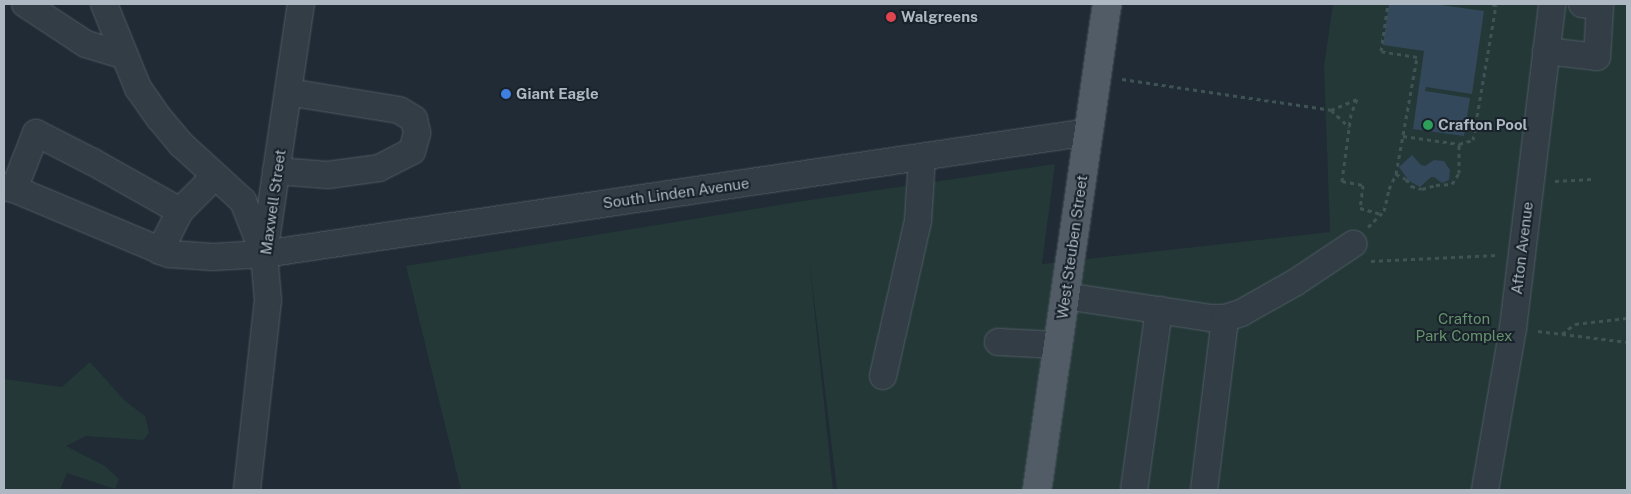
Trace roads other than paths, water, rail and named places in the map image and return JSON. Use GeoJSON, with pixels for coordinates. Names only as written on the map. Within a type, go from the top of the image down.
{"type":"FeatureCollection","features":[{"type":"Feature","properties":{"kind":"main road","name":"West Steuben Street"},"geometry":{"type":"LineString","coordinates":[[1037,490],[1107,4]]}},
{"type":"Feature","properties":{"kind":"street"},"geometry":{"type":"LineString","coordinates":[[25,4],[51,12],[86,44],[123,55]]}},
{"type":"Feature","properties":{"kind":"street"},"geometry":{"type":"LineString","coordinates":[[104,4],[123,55],[138,88],[160,119],[182,145],[242,201],[264,254]]}},
{"type":"Feature","properties":{"kind":"street"},"geometry":{"type":"LineString","coordinates":[[121,4],[129,27],[123,55]]}},
{"type":"Feature","properties":{"kind":"street","name":"Maxwell Street"},"geometry":{"type":"LineString","coordinates":[[247,490],[268,300],[264,254],[301,4]]}},
{"type":"Feature","properties":{"kind":"street","name":"Afton Avenue"},"geometry":{"type":"LineString","coordinates":[[1485,490],[1513,328],[1520,254],[1552,4]]}},
{"type":"Feature","properties":{"kind":"street"},"geometry":{"type":"LineString","coordinates":[[1546,51],[1597,57],[1600,6],[1582,4]]}},
{"type":"Feature","properties":{"kind":"street"},"geometry":{"type":"LineString","coordinates":[[276,171],[328,175],[380,168],[412,151],[417,133],[414,119],[399,110],[288,92]]}},
{"type":"Feature","properties":{"kind":"street","name":"South Linden Avenue"},"geometry":{"type":"LineString","coordinates":[[9,188],[160,251],[169,254],[213,257],[264,254],[1089,132]]}},
{"type":"Feature","properties":{"kind":"street"},"geometry":{"type":"LineString","coordinates":[[9,188],[36,133],[93,162],[180,211]]}},
{"type":"Feature","properties":{"kind":"street"},"geometry":{"type":"LineString","coordinates":[[883,376],[918,221],[922,157]]}},
{"type":"Feature","properties":{"kind":"street"},"geometry":{"type":"LineString","coordinates":[[160,251],[180,211],[215,176]]}},
{"type":"Feature","properties":{"kind":"street"},"geometry":{"type":"LineString","coordinates":[[1065,296],[1224,318],[1241,313],[1296,282],[1358,252]]}},
{"type":"Feature","properties":{"kind":"street"},"geometry":{"type":"LineString","coordinates":[[1134,490],[1158,310]]}},
{"type":"Feature","properties":{"kind":"street"},"geometry":{"type":"LineString","coordinates":[[1204,490],[1224,318]]}},
{"type":"Feature","properties":{"kind":"street"},"geometry":{"type":"LineString","coordinates":[[998,342],[1058,345]]}},
{"type":"Feature","properties":{"kind":"water"},"geometry":{"type":"Polygon","coordinates":[[[1389,4],[1434,4],[1484,11],[1472,94],[1426,87],[1425,91],[1470,98],[1464,136],[1413,129],[1424,51],[1383,45],[1389,4]]]}},
{"type":"Feature","properties":{"kind":"water"},"geometry":{"type":"Polygon","coordinates":[[[1412,155],[1421,165],[1425,166],[1434,160],[1444,161],[1450,170],[1449,180],[1442,183],[1431,177],[1420,187],[1409,181],[1399,167],[1412,155]]]}},
{"type":"Feature","properties":{"kind":"place","name":"Walgreens"},"geometry":{"type":"Point","coordinates":[891,17]}},
{"type":"Feature","properties":{"kind":"place","name":"Giant Eagle"},"geometry":{"type":"Point","coordinates":[506,94]}},
{"type":"Feature","properties":{"kind":"place","name":"Crafton Pool"},"geometry":{"type":"Point","coordinates":[1428,125]}},
{"type":"Feature","properties":{"kind":"park label","name":"Crafton Park Complex"},"geometry":{"type":"Point","coordinates":[1464,326]}}]}
